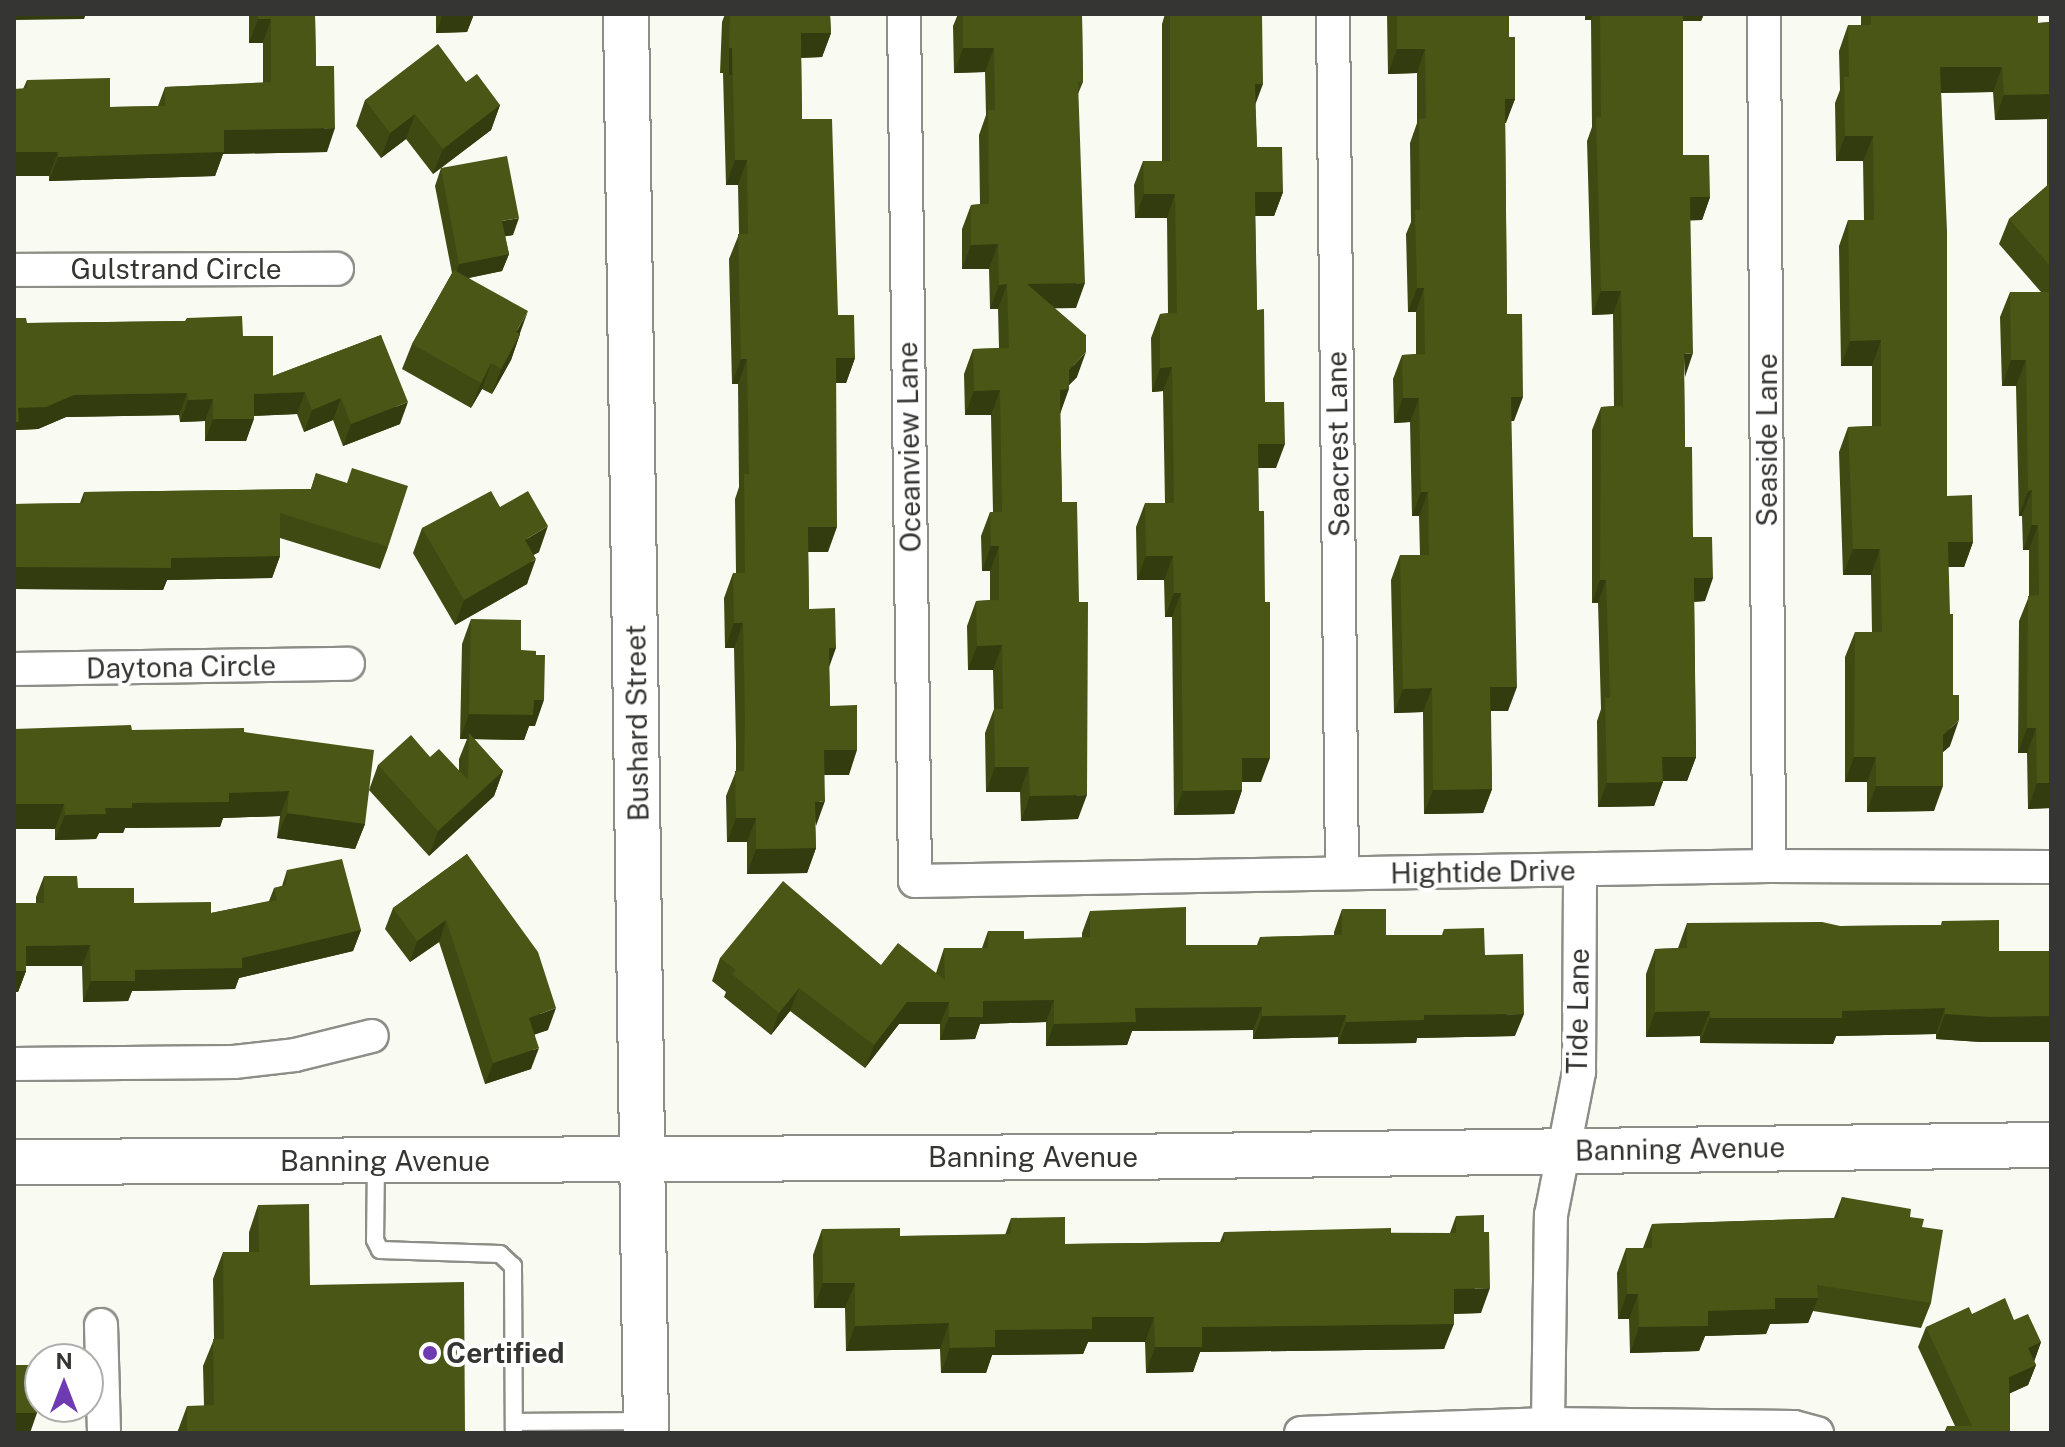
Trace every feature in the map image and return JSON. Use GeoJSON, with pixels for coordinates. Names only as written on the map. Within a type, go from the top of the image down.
{"type":"FeatureCollection","features":[{"type":"Feature","properties":{"kind":"street","name":"Bushard Street"},"geometry":{"type":"LineString","coordinates":[[626,14],[646,1427]]}},
{"type":"Feature","properties":{"kind":"street","name":"Oceanview Lane"},"geometry":{"type":"LineString","coordinates":[[904,14],[915,881]]}},
{"type":"Feature","properties":{"kind":"street","name":"Seacrest Lane"},"geometry":{"type":"LineString","coordinates":[[1333,14],[1342,873]]}},
{"type":"Feature","properties":{"kind":"street","name":"Seaside Lane"},"geometry":{"type":"LineString","coordinates":[[1764,14],[1769,866]]}},
{"type":"Feature","properties":{"kind":"street","name":"Gulstrand Circle"},"geometry":{"type":"LineString","coordinates":[[14,270],[337,269]]}},
{"type":"Feature","properties":{"kind":"street","name":"Daytona Circle"},"geometry":{"type":"LineString","coordinates":[[14,669],[348,664]]}},
{"type":"Feature","properties":{"kind":"street","name":"Hightide Drive"},"geometry":{"type":"LineString","coordinates":[[915,881],[1769,866],[2051,867]]}},
{"type":"Feature","properties":{"kind":"street","name":"Tide Lane"},"geometry":{"type":"LineString","coordinates":[[1548,1424],[1551,1215],[1579,1072],[1580,871]]}},
{"type":"Feature","properties":{"kind":"street"},"geometry":{"type":"LineString","coordinates":[[14,1064],[234,1062],[295,1055],[372,1036]]}},
{"type":"Feature","properties":{"kind":"street","name":"Banning Avenue"},"geometry":{"type":"LineString","coordinates":[[14,1162],[1119,1157],[2051,1145]]}},
{"type":"Feature","properties":{"kind":"street"},"geometry":{"type":"LineString","coordinates":[[101,1325],[104,1433]]}},
{"type":"Feature","properties":{"kind":"street"},"geometry":{"type":"LineString","coordinates":[[1301,1433],[1548,1424],[1794,1427],[1817,1433]]}},
{"type":"Feature","properties":{"kind":"lane"},"geometry":{"type":"LineString","coordinates":[[376,1162],[375,1240],[380,1250],[500,1254],[513,1266],[514,1427],[646,1427]]}},
{"type":"Feature","properties":{"kind":"building"},"geometry":{"type":"Polygon","coordinates":[[[258,14],[315,14],[316,66],[334,66],[335,128],[224,130],[224,152],[58,157],[58,152],[14,152],[14,89],[27,88],[27,80],[110,78],[110,107],[165,106],[165,87],[271,82],[271,19],[258,19],[258,14]]]}},
{"type":"Feature","properties":{"kind":"building"},"geometry":{"type":"Polygon","coordinates":[[[730,14],[830,14],[831,33],[801,33],[802,119],[832,119],[838,315],[854,315],[855,358],[836,358],[837,527],[808,527],[809,609],[835,608],[836,648],[829,648],[830,706],[857,705],[857,750],[824,750],[825,801],[815,802],[816,848],[756,849],[756,818],[736,818],[735,771],[744,771],[745,719],[743,623],[734,623],[733,573],[745,573],[744,474],[749,474],[747,359],[741,359],[738,234],[748,234],[747,160],[735,160],[730,14]]]}},
{"type":"Feature","properties":{"kind":"building"},"geometry":{"type":"Polygon","coordinates":[[[963,14],[1082,14],[1083,82],[1078,82],[1085,283],[1027,284],[1086,335],[1086,352],[1069,370],[1069,389],[1060,390],[1062,502],[1077,502],[1079,602],[1088,602],[1087,795],[1030,796],[1029,767],[995,767],[994,709],[1003,709],[1002,645],[977,646],[976,601],[999,600],[999,546],[991,546],[990,512],[1002,512],[1000,390],[974,391],[973,349],[1009,348],[1007,284],[999,285],[998,244],[971,245],[971,205],[989,204],[988,110],[995,110],[994,48],[963,48],[963,14]]]}},
{"type":"Feature","properties":{"kind":"building"},"geometry":{"type":"Polygon","coordinates":[[[1170,14],[1262,14],[1263,84],[1255,84],[1257,147],[1282,147],[1283,192],[1255,192],[1257,310],[1264,309],[1265,402],[1284,402],[1285,444],[1258,444],[1259,511],[1264,511],[1265,602],[1270,602],[1270,758],[1242,758],[1242,790],[1183,791],[1181,593],[1174,593],[1173,556],[1146,556],[1145,503],[1174,503],[1172,367],[1160,368],[1160,314],[1177,313],[1175,194],[1144,194],[1143,161],[1170,161],[1170,14]]]}},
{"type":"Feature","properties":{"kind":"building"},"geometry":{"type":"Polygon","coordinates":[[[1397,14],[1509,14],[1509,37],[1515,37],[1515,99],[1505,99],[1507,314],[1522,314],[1523,397],[1511,397],[1517,687],[1490,687],[1492,789],[1433,790],[1432,688],[1403,689],[1400,555],[1429,555],[1428,492],[1421,492],[1419,398],[1403,398],[1402,355],[1425,354],[1424,288],[1417,288],[1415,210],[1420,210],[1419,119],[1426,118],[1425,49],[1397,49],[1397,14]]]}},
{"type":"Feature","properties":{"kind":"building"},"geometry":{"type":"Polygon","coordinates":[[[1600,14],[1683,14],[1683,155],[1709,155],[1710,197],[1690,197],[1693,353],[1684,354],[1685,447],[1692,447],[1693,537],[1712,537],[1713,578],[1694,578],[1696,757],[1662,757],[1663,782],[1607,783],[1605,698],[1610,698],[1606,580],[1600,580],[1601,407],[1623,406],[1621,291],[1601,291],[1596,118],[1601,117],[1600,14]]]}},
{"type":"Feature","properties":{"kind":"building"},"geometry":{"type":"Polygon","coordinates":[[[1871,14],[2038,14],[2038,23],[2051,22],[2051,94],[2004,95],[2002,67],[1940,67],[1947,231],[1947,496],[1972,495],[1973,542],[1948,542],[1950,614],[1953,614],[1953,695],[1959,695],[1959,720],[1943,735],[1943,786],[1876,786],[1876,757],[1854,757],[1855,632],[1882,632],[1880,549],[1853,549],[1848,427],[1881,426],[1881,340],[1850,341],[1848,220],[1874,220],[1873,136],[1845,136],[1844,77],[1849,77],[1848,25],[1871,25],[1871,14]]]}},
{"type":"Feature","properties":{"kind":"building"},"geometry":{"type":"Polygon","coordinates":[[[438,44],[466,82],[477,74],[500,105],[443,149],[415,114],[390,133],[365,100],[438,44]]]}},
{"type":"Feature","properties":{"kind":"building"},"geometry":{"type":"Polygon","coordinates":[[[507,156],[519,218],[502,221],[509,254],[459,264],[441,168],[507,156]]]}},
{"type":"Feature","properties":{"kind":"building"},"geometry":{"type":"Polygon","coordinates":[[[2051,182],[2051,267],[2009,219],[2051,182]]]}},
{"type":"Feature","properties":{"kind":"building"},"geometry":{"type":"Polygon","coordinates":[[[454,270],[528,311],[516,332],[520,334],[501,369],[491,363],[481,383],[412,344],[454,270]]]}},
{"type":"Feature","properties":{"kind":"building"},"geometry":{"type":"Polygon","coordinates":[[[2010,292],[2051,292],[2051,783],[2037,783],[2036,728],[2027,728],[2028,596],[2039,595],[2038,525],[2032,525],[2032,490],[2028,491],[2026,360],[2011,360],[2010,292]]]}},
{"type":"Feature","properties":{"kind":"building"},"geometry":{"type":"Polygon","coordinates":[[[242,316],[243,336],[273,336],[273,376],[381,335],[408,402],[351,424],[341,398],[312,410],[305,392],[254,394],[254,419],[213,419],[213,399],[188,400],[187,393],[74,395],[46,407],[18,408],[19,422],[14,422],[14,318],[26,318],[27,323],[187,321],[187,318],[242,316]]]}},
{"type":"Feature","properties":{"kind":"building"},"geometry":{"type":"Polygon","coordinates":[[[352,468],[408,486],[388,547],[280,513],[280,556],[171,558],[171,568],[14,567],[14,504],[84,503],[84,492],[311,489],[316,473],[347,483],[352,468]]]}},
{"type":"Feature","properties":{"kind":"building"},"geometry":{"type":"Polygon","coordinates":[[[491,491],[500,507],[528,491],[548,526],[525,540],[536,559],[464,600],[422,528],[491,491]]]}},
{"type":"Feature","properties":{"kind":"building"},"geometry":{"type":"Polygon","coordinates":[[[471,619],[521,620],[521,650],[545,655],[544,700],[534,700],[533,715],[469,714],[471,619]]]}},
{"type":"Feature","properties":{"kind":"building"},"geometry":{"type":"Polygon","coordinates":[[[131,725],[132,730],[244,728],[244,732],[374,750],[365,824],[287,813],[289,791],[229,793],[229,802],[132,803],[132,808],[105,808],[106,814],[65,815],[64,804],[14,804],[14,729],[131,725]]]}},
{"type":"Feature","properties":{"kind":"building"},"geometry":{"type":"Polygon","coordinates":[[[469,733],[503,771],[438,831],[378,765],[411,735],[430,757],[439,749],[468,780],[469,733]]]}},
{"type":"Feature","properties":{"kind":"building"},"geometry":{"type":"Polygon","coordinates":[[[467,854],[538,952],[556,1008],[529,1018],[539,1048],[493,1063],[446,920],[417,941],[393,908],[467,854]]]}},
{"type":"Feature","properties":{"kind":"building"},"geometry":{"type":"Polygon","coordinates":[[[342,859],[361,930],[242,958],[242,968],[135,970],[135,981],[91,981],[90,945],[26,946],[26,971],[14,971],[14,903],[44,903],[44,876],[77,876],[78,888],[134,888],[134,903],[211,902],[211,913],[277,900],[274,888],[286,885],[287,870],[342,859]]]}},
{"type":"Feature","properties":{"kind":"building"},"geometry":{"type":"Polygon","coordinates":[[[783,881],[881,965],[898,943],[945,980],[944,948],[988,948],[988,931],[1024,931],[1024,939],[1090,937],[1090,911],[1186,907],[1186,945],[1260,945],[1260,937],[1342,935],[1342,909],[1386,909],[1386,935],[1444,935],[1444,929],[1484,928],[1485,955],[1523,954],[1524,1014],[1424,1015],[1424,1020],[1346,1022],[1346,1015],[1262,1016],[1262,1007],[1135,1008],[1136,1022],[1054,1024],[1054,1000],[983,1001],[983,1017],[949,1017],[949,1002],[907,1002],[874,1045],[799,988],[779,1013],[732,974],[736,970],[720,958],[783,881]]]}},
{"type":"Feature","properties":{"kind":"building"},"geometry":{"type":"Polygon","coordinates":[[[1999,920],[1999,951],[2051,951],[2051,1016],[1945,1014],[1945,1008],[1842,1011],[1842,1018],[1710,1018],[1710,1011],[1655,1012],[1655,949],[1687,948],[1687,923],[1822,922],[1840,926],[1942,925],[1942,921],[1999,920]]]}},
{"type":"Feature","properties":{"kind":"building"},"geometry":{"type":"Polygon","coordinates":[[[1842,1197],[1911,1209],[1910,1217],[1924,1219],[1922,1227],[1943,1230],[1931,1303],[1817,1285],[1818,1298],[1775,1298],[1775,1309],[1708,1311],[1708,1326],[1639,1327],[1638,1294],[1627,1294],[1626,1248],[1652,1248],[1652,1224],[1838,1218],[1842,1197]]]}},
{"type":"Feature","properties":{"kind":"building"},"geometry":{"type":"Polygon","coordinates":[[[309,1204],[310,1285],[464,1282],[465,1433],[187,1433],[187,1406],[214,1405],[213,1339],[224,1339],[223,1252],[259,1252],[258,1205],[309,1204]]]}},
{"type":"Feature","properties":{"kind":"building"},"geometry":{"type":"Polygon","coordinates":[[[1484,1215],[1484,1232],[1489,1232],[1490,1288],[1454,1289],[1454,1324],[1202,1327],[1202,1347],[1155,1347],[1154,1317],[1092,1317],[1092,1329],[995,1330],[995,1347],[950,1348],[949,1323],[855,1326],[855,1283],[823,1283],[822,1229],[900,1228],[900,1236],[1011,1234],[1011,1218],[1065,1217],[1065,1244],[1224,1242],[1224,1232],[1391,1228],[1391,1233],[1456,1233],[1456,1216],[1484,1215]]]}},
{"type":"Feature","properties":{"kind":"building"},"geometry":{"type":"Polygon","coordinates":[[[2005,1298],[2014,1320],[2028,1314],[2041,1342],[2028,1348],[2036,1365],[2009,1377],[2010,1433],[1947,1433],[1947,1426],[1972,1426],[1926,1327],[1969,1307],[1972,1314],[2005,1298]]]}},
{"type":"Feature","properties":{"kind":"building"},"geometry":{"type":"Polygon","coordinates":[[[14,1365],[24,1365],[24,1413],[14,1413],[14,1365]]]}},
{"type":"Feature","properties":{"kind":"place","name":"Certified"},"geometry":{"type":"Point","coordinates":[430,1353]}}]}
